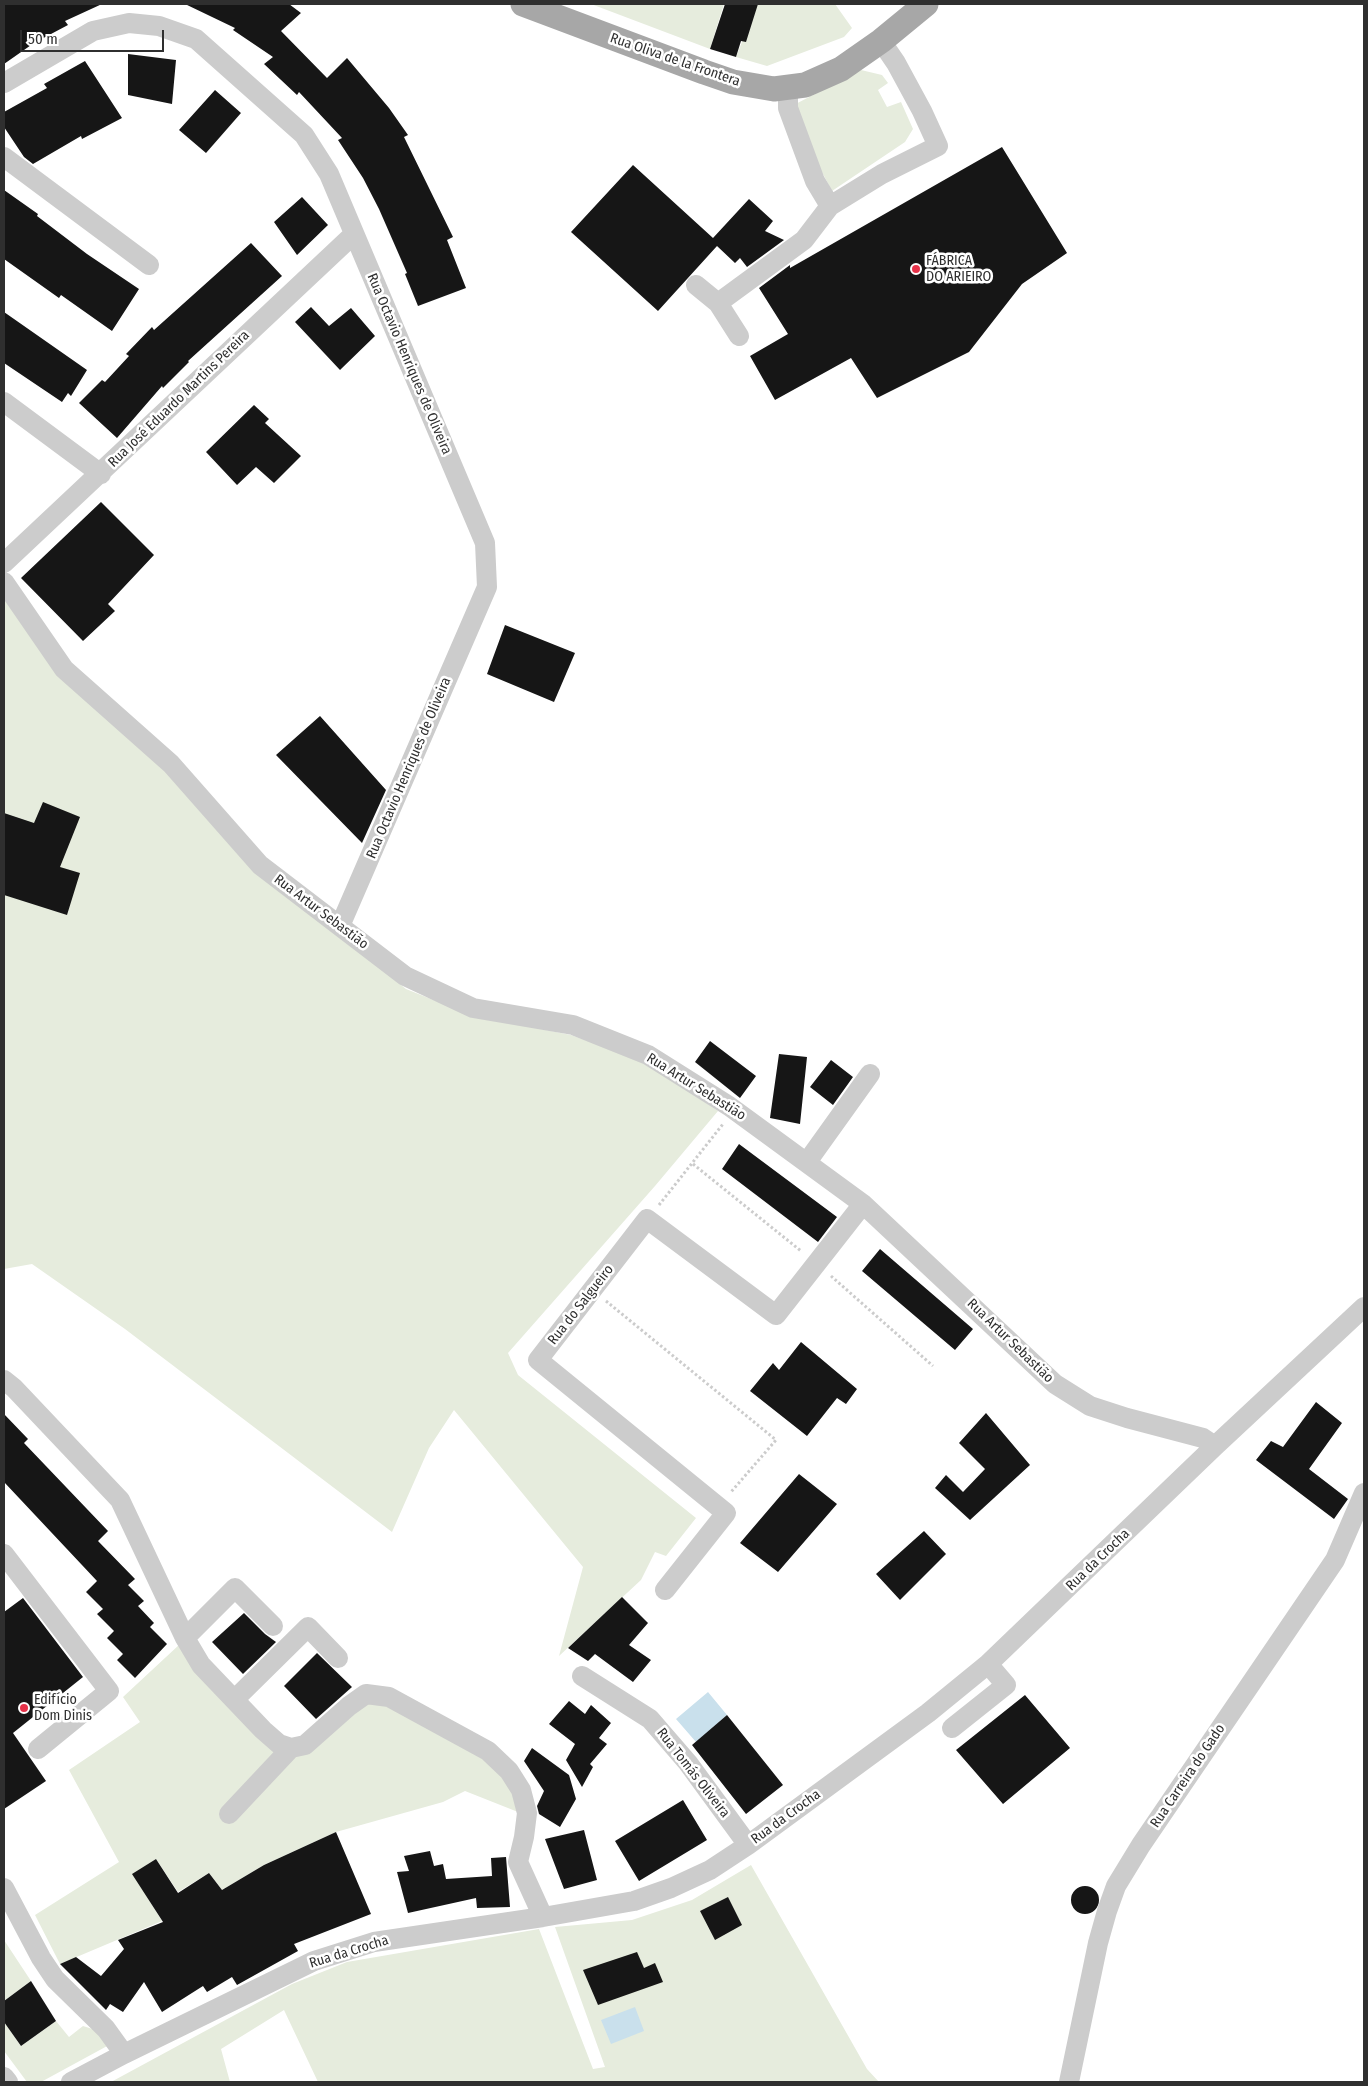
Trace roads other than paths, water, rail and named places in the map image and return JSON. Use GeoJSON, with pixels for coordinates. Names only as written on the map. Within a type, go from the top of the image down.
{"type":"FeatureCollection","features":[{"type":"Feature","properties":{"kind":"main road","name":"Rua Oliva de la Frontera"},"geometry":{"type":"LineString","coordinates":[[523,4],[734,82],[756,87],[788,88],[805,86],[841,69],[881,41],[926,4]]}},
{"type":"Feature","properties":{"kind":"street","name":"Rua Octavio Henriques de Oliveira"},"geometry":{"type":"LineString","coordinates":[[4,84],[93,31],[129,23],[159,26],[196,39],[304,134],[329,174],[485,543],[487,587],[340,926]]}},
{"type":"Feature","properties":{"kind":"street"},"geometry":{"type":"LineString","coordinates":[[718,303],[804,240],[830,206],[882,174],[938,146],[922,111],[896,63],[881,41]]}},
{"type":"Feature","properties":{"kind":"street"},"geometry":{"type":"LineString","coordinates":[[788,88],[788,108],[815,181],[830,206]]}},
{"type":"Feature","properties":{"kind":"street"},"geometry":{"type":"LineString","coordinates":[[4,158],[148,265]]}},
{"type":"Feature","properties":{"kind":"street","name":"Rua José Eduardo Martins Pereira"},"geometry":{"type":"LineString","coordinates":[[4,563],[101,474],[354,234]]}},
{"type":"Feature","properties":{"kind":"street"},"geometry":{"type":"LineString","coordinates":[[696,284],[718,303],[739,336]]}},
{"type":"Feature","properties":{"kind":"street"},"geometry":{"type":"LineString","coordinates":[[4,402],[101,474]]}},
{"type":"Feature","properties":{"kind":"street","name":"Rua Artur Sebastião"},"geometry":{"type":"LineString","coordinates":[[4,582],[64,669],[171,764],[260,865],[405,976],[473,1008],[573,1025],[648,1055],[735,1110],[863,1204],[1055,1384],[1090,1406],[1203,1438],[1215,1446]]}},
{"type":"Feature","properties":{"kind":"street"},"geometry":{"type":"LineString","coordinates":[[807,1162],[870,1074]]}},
{"type":"Feature","properties":{"kind":"street","name":"Rua do Salgueiro"},"geometry":{"type":"LineString","coordinates":[[665,1590],[726,1513],[538,1360],[648,1220],[776,1316],[863,1204]]}},
{"type":"Feature","properties":{"kind":"street","name":"Rua da Crocha"},"geometry":{"type":"LineString","coordinates":[[71,2082],[314,1961],[374,1942],[543,1917],[634,1901],[671,1888],[710,1870],[748,1845],[928,1713],[988,1664],[1215,1446],[1364,1307]]}},
{"type":"Feature","properties":{"kind":"street"},"geometry":{"type":"LineString","coordinates":[[4,1380],[14,1388],[120,1500],[185,1638],[201,1665],[263,1730],[279,1744],[291,1748],[305,1745],[349,1706],[366,1694],[389,1698],[488,1751],[508,1771],[522,1790],[526,1814],[524,1837],[518,1862],[543,1917]]}},
{"type":"Feature","properties":{"kind":"street","name":"Rua Carreira do Gado"},"geometry":{"type":"LineString","coordinates":[[1069,2082],[1106,1910],[1116,1886],[1140,1845],[1334,1560],[1364,1493]]}},
{"type":"Feature","properties":{"kind":"street"},"geometry":{"type":"LineString","coordinates":[[4,1554],[109,1692],[38,1749]]}},
{"type":"Feature","properties":{"kind":"street"},"geometry":{"type":"LineString","coordinates":[[185,1638],[235,1588],[273,1626]]}},
{"type":"Feature","properties":{"kind":"street"},"geometry":{"type":"LineString","coordinates":[[235,1699],[308,1627],[338,1658]]}},
{"type":"Feature","properties":{"kind":"street"},"geometry":{"type":"LineString","coordinates":[[952,1728],[1006,1685],[988,1664]]}},
{"type":"Feature","properties":{"kind":"street","name":"Rua Tomás Oliveira"},"geometry":{"type":"LineString","coordinates":[[582,1676],[650,1719],[688,1763],[748,1845]]}},
{"type":"Feature","properties":{"kind":"street"},"geometry":{"type":"LineString","coordinates":[[229,1814],[291,1748]]}},
{"type":"Feature","properties":{"kind":"street"},"geometry":{"type":"LineString","coordinates":[[4,1888],[40,1958],[54,1978],[106,2029],[124,2054]]}},
{"type":"Feature","properties":{"kind":"street"},"geometry":{"type":"LineString","coordinates":[[4,2077],[8,2082]]}},
{"type":"Feature","properties":{"kind":"water"},"geometry":{"type":"Polygon","coordinates":[[[708,1692],[727,1715],[696,1742],[676,1719],[708,1692]]]}},
{"type":"Feature","properties":{"kind":"water"},"geometry":{"type":"Polygon","coordinates":[[[635,2007],[644,2031],[611,2044],[601,2020],[635,2007]]]}},
{"type":"Feature","properties":{"kind":"place","name":"FÁBRICA DO ARIEIRO"},"geometry":{"type":"Point","coordinates":[916,269]}},
{"type":"Feature","properties":{"kind":"place","name":"Edifício Dom Dinis"},"geometry":{"type":"Point","coordinates":[24,1708]}}]}
